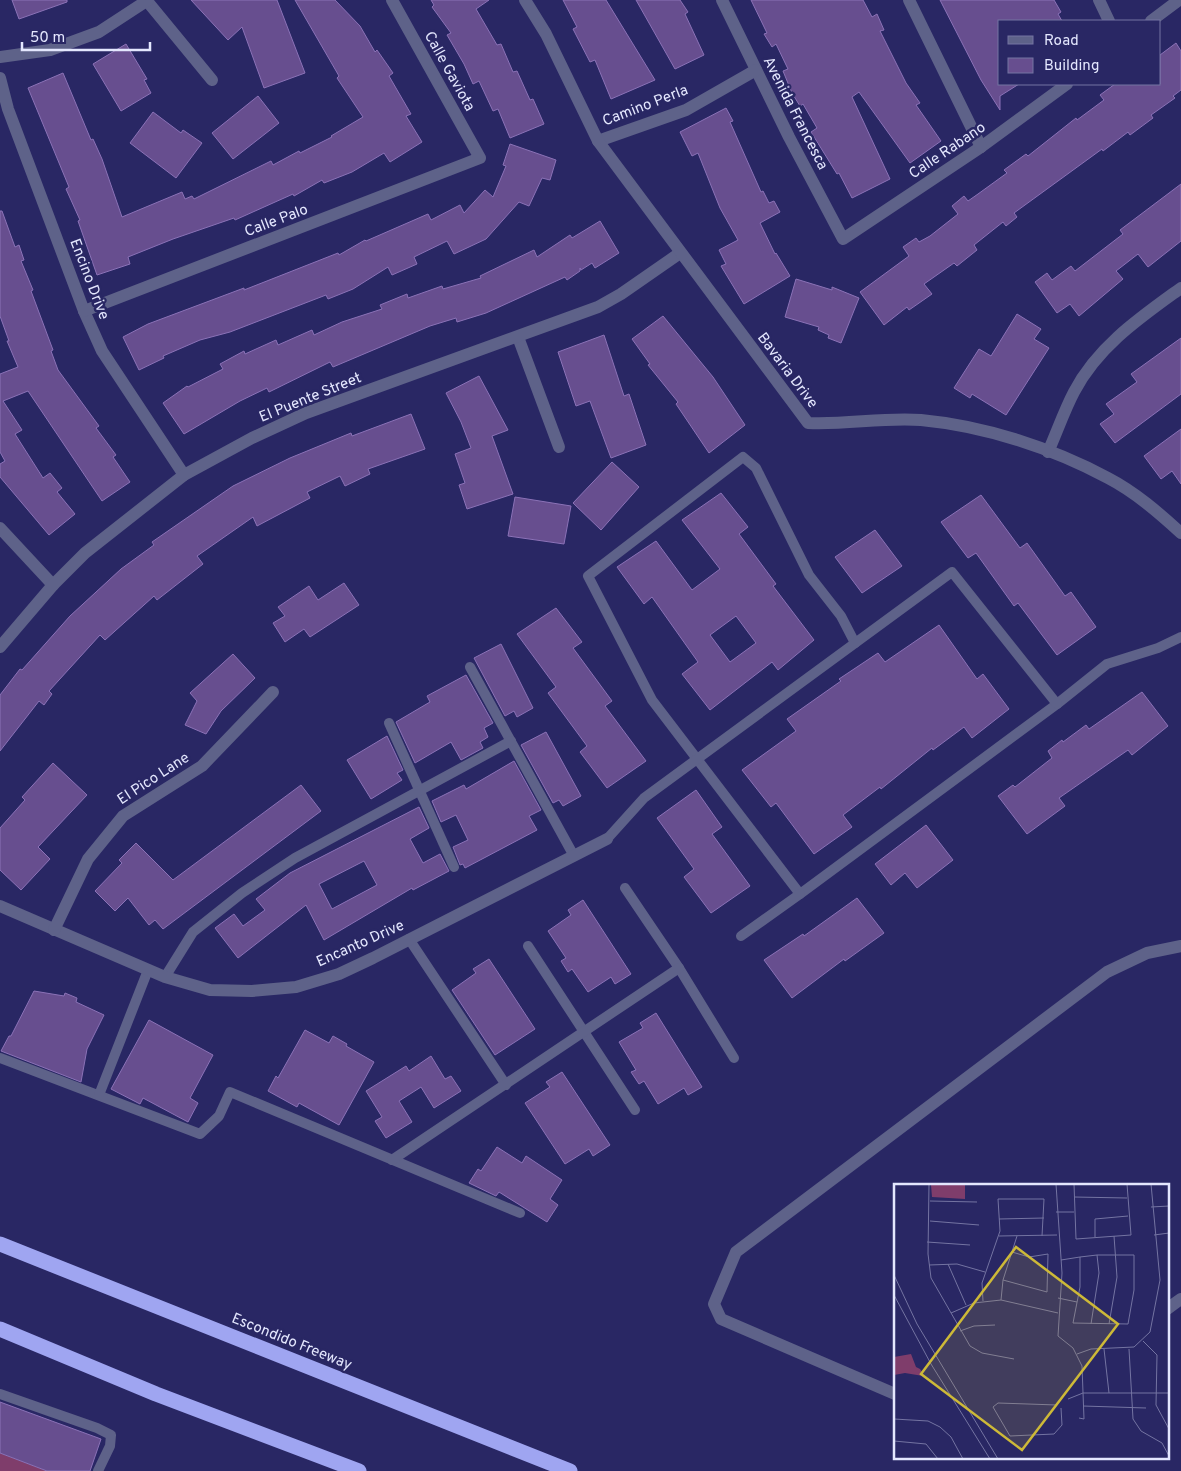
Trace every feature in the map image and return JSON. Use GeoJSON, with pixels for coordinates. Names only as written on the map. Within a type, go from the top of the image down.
{"type":"FeatureCollection","features":[{"type":"Feature","properties":{"kind":"highway","name":"Escondido Freeway"},"geometry":{"type":"LineString","coordinates":[[0,1244],[570,1471]]}},
{"type":"Feature","properties":{"kind":"highway"},"geometry":{"type":"LineString","coordinates":[[0,1329],[156,1394],[359,1471]]}},
{"type":"Feature","properties":{"kind":"street","name":"Calle Gaviota"},"geometry":{"type":"LineString","coordinates":[[392,0],[480,158]]}},
{"type":"Feature","properties":{"kind":"street","name":"Bavaria Drive"},"geometry":{"type":"LineString","coordinates":[[525,0],[546,34],[598,141],[808,423],[833,424],[873,420],[921,420],[982,430],[1048,452],[1109,479],[1157,512],[1181,533]]}},
{"type":"Feature","properties":{"kind":"street","name":"Avenida Francesca"},"geometry":{"type":"LineString","coordinates":[[722,0],[844,240]]}},
{"type":"Feature","properties":{"kind":"street"},"geometry":{"type":"LineString","coordinates":[[909,0],[981,147]]}},
{"type":"Feature","properties":{"kind":"street"},"geometry":{"type":"LineString","coordinates":[[1099,0],[1109,20]]}},
{"type":"Feature","properties":{"kind":"street"},"geometry":{"type":"LineString","coordinates":[[1152,20],[1178,0]]}},
{"type":"Feature","properties":{"kind":"street"},"geometry":{"type":"LineString","coordinates":[[0,57],[50,50],[91,35],[147,1],[212,80]]}},
{"type":"Feature","properties":{"kind":"street","name":"Camino Perla"},"geometry":{"type":"LineString","coordinates":[[598,141],[686,110],[756,70]]}},
{"type":"Feature","properties":{"kind":"street","name":"Encino Drive"},"geometry":{"type":"LineString","coordinates":[[0,78],[8,109],[84,311],[102,351],[184,476]]}},
{"type":"Feature","properties":{"kind":"street","name":"Calle Rabano"},"geometry":{"type":"LineString","coordinates":[[844,240],[981,147],[1066,85]]}},
{"type":"Feature","properties":{"kind":"street","name":"Calle Palo"},"geometry":{"type":"LineString","coordinates":[[84,311],[480,158]]}},
{"type":"Feature","properties":{"kind":"street","name":"El Puente Street"},"geometry":{"type":"LineString","coordinates":[[0,646],[53,585],[85,553],[184,476],[252,438],[306,413],[518,337],[598,306],[621,294],[680,253]]}},
{"type":"Feature","properties":{"kind":"street"},"geometry":{"type":"LineString","coordinates":[[1048,452],[1075,390],[1097,358],[1124,330],[1181,288]]}},
{"type":"Feature","properties":{"kind":"street"},"geometry":{"type":"LineString","coordinates":[[518,337],[560,447]]}},
{"type":"Feature","properties":{"kind":"street"},"geometry":{"type":"LineString","coordinates":[[0,528],[53,585]]}},
{"type":"Feature","properties":{"kind":"street","name":"El Pico Lane"},"geometry":{"type":"LineString","coordinates":[[54,930],[88,859],[123,816],[202,766],[273,692]]}},
{"type":"Feature","properties":{"kind":"street","name":"Encanto Drive"},"geometry":{"type":"LineString","coordinates":[[0,906],[165,977],[210,990],[252,991],[296,987],[339,974],[607,839]]}},
{"type":"Feature","properties":{"kind":"street"},"geometry":{"type":"LineString","coordinates":[[894,1394],[721,1319],[714,1304],[736,1252],[1107,972],[1147,953],[1181,946]]}},
{"type":"Feature","properties":{"kind":"street"},"geometry":{"type":"LineString","coordinates":[[1168,1308],[1181,1299]]}},
{"type":"Feature","properties":{"kind":"lane"},"geometry":{"type":"LineString","coordinates":[[800,894],[695,759],[652,700],[588,576],[743,457],[756,468],[810,574],[841,616],[856,643]]}},
{"type":"Feature","properties":{"kind":"lane"},"geometry":{"type":"LineString","coordinates":[[607,839],[644,798],[952,572],[1057,704]]}},
{"type":"Feature","properties":{"kind":"lane"},"geometry":{"type":"LineString","coordinates":[[741,936],[1057,704],[1107,664],[1158,648],[1181,637]]}},
{"type":"Feature","properties":{"kind":"lane"},"geometry":{"type":"LineString","coordinates":[[470,667],[574,856]]}},
{"type":"Feature","properties":{"kind":"lane"},"geometry":{"type":"LineString","coordinates":[[388,723],[454,867]]}},
{"type":"Feature","properties":{"kind":"lane"},"geometry":{"type":"LineString","coordinates":[[165,977],[192,932],[242,893],[296,858],[511,740]]}},
{"type":"Feature","properties":{"kind":"lane"},"geometry":{"type":"LineString","coordinates":[[625,888],[679,968],[734,1058]]}},
{"type":"Feature","properties":{"kind":"lane"},"geometry":{"type":"LineString","coordinates":[[409,939],[506,1085]]}},
{"type":"Feature","properties":{"kind":"lane"},"geometry":{"type":"LineString","coordinates":[[528,946],[635,1110]]}},
{"type":"Feature","properties":{"kind":"lane"},"geometry":{"type":"LineString","coordinates":[[392,1160],[679,968]]}},
{"type":"Feature","properties":{"kind":"lane"},"geometry":{"type":"LineString","coordinates":[[99,1095],[148,970]]}},
{"type":"Feature","properties":{"kind":"lane"},"geometry":{"type":"LineString","coordinates":[[0,1058],[200,1134],[219,1116],[230,1092],[520,1213]]}},
{"type":"Feature","properties":{"kind":"lane"},"geometry":{"type":"LineString","coordinates":[[0,1394],[98,1428],[110,1435],[110,1446],[98,1471]]}},
{"type":"Feature","properties":{"kind":"shaded area"},"geometry":{"type":"Polygon","coordinates":[[[0,1453],[47,1471],[0,1471],[0,1453]]]}},
{"type":"Feature","properties":{"kind":"building"},"geometry":{"type":"Polygon","coordinates":[[[12,0],[67,0],[67,2],[19,19],[12,0]]]}},
{"type":"Feature","properties":{"kind":"building"},"geometry":{"type":"Polygon","coordinates":[[[191,0],[277,0],[305,73],[264,88],[242,27],[228,40],[191,0]]]}},
{"type":"Feature","properties":{"kind":"building"},"geometry":{"type":"Polygon","coordinates":[[[295,0],[335,0],[360,26],[375,52],[377,50],[393,73],[389,76],[411,114],[406,116],[422,142],[390,162],[384,153],[352,172],[324,183],[322,180],[294,196],[293,194],[235,220],[234,218],[173,239],[128,257],[130,264],[97,275],[78,221],[80,220],[66,189],[69,187],[28,88],[63,73],[91,140],[93,139],[102,159],[122,217],[182,192],[185,199],[192,196],[194,199],[271,161],[273,165],[299,151],[300,153],[332,137],[363,117],[337,78],[339,76],[295,0]]]}},
{"type":"Feature","properties":{"kind":"building"},"geometry":{"type":"Polygon","coordinates":[[[431,0],[489,0],[476,9],[497,45],[501,44],[513,72],[517,71],[530,100],[533,99],[544,124],[510,138],[498,109],[493,111],[479,81],[473,84],[447,35],[451,33],[432,7],[434,5],[431,0]]]}},
{"type":"Feature","properties":{"kind":"building"},"geometry":{"type":"Polygon","coordinates":[[[563,0],[606,0],[655,80],[611,99],[595,60],[590,62],[573,29],[577,27],[563,0]]]}},
{"type":"Feature","properties":{"kind":"building"},"geometry":{"type":"Polygon","coordinates":[[[636,0],[680,0],[688,12],[685,14],[704,55],[675,69],[636,0]]]}},
{"type":"Feature","properties":{"kind":"building"},"geometry":{"type":"Polygon","coordinates":[[[751,0],[863,0],[872,17],[877,14],[884,30],[880,31],[906,83],[920,103],[916,105],[941,141],[910,163],[859,92],[852,97],[890,179],[852,198],[839,173],[837,174],[811,132],[817,128],[803,104],[800,106],[792,93],[783,71],[788,69],[776,44],[772,47],[764,34],[767,33],[751,0]]]}},
{"type":"Feature","properties":{"kind":"building"},"geometry":{"type":"Polygon","coordinates":[[[940,0],[1054,0],[1061,12],[1058,14],[1061,20],[998,20],[998,85],[1017,85],[1000,96],[1000,110],[981,80],[940,0]]]}},
{"type":"Feature","properties":{"kind":"building"},"geometry":{"type":"Polygon","coordinates":[[[1176,43],[1181,51],[1181,90],[1173,96],[1175,98],[1151,115],[1153,118],[1130,135],[1128,132],[1103,151],[1102,149],[1014,213],[1017,217],[1006,226],[1003,222],[974,245],[977,250],[957,266],[954,263],[924,284],[932,294],[909,310],[907,307],[884,325],[860,292],[909,256],[903,247],[916,238],[919,242],[930,236],[958,214],[952,206],[964,196],[968,201],[1007,173],[1004,170],[1026,154],[1028,156],[1076,118],[1077,120],[1104,100],[1100,95],[1114,85],[1161,85],[1161,54],[1176,43]]]}},
{"type":"Feature","properties":{"kind":"building"},"geometry":{"type":"Polygon","coordinates":[[[126,44],[147,79],[144,80],[151,93],[121,111],[93,64],[126,44]]]}},
{"type":"Feature","properties":{"kind":"building"},"geometry":{"type":"Polygon","coordinates":[[[258,96],[279,123],[233,159],[212,133],[258,96]]]}},
{"type":"Feature","properties":{"kind":"building"},"geometry":{"type":"Polygon","coordinates":[[[726,108],[733,121],[730,122],[761,192],[763,191],[769,203],[774,201],[780,212],[760,223],[775,254],[790,276],[744,304],[721,266],[726,264],[719,250],[738,240],[720,208],[698,153],[692,156],[680,132],[726,108]]]}},
{"type":"Feature","properties":{"kind":"building"},"geometry":{"type":"Polygon","coordinates":[[[153,112],[181,133],[183,130],[202,143],[176,178],[130,143],[153,112]]]}},
{"type":"Feature","properties":{"kind":"building"},"geometry":{"type":"Polygon","coordinates":[[[510,144],[556,160],[550,180],[542,178],[529,206],[519,202],[486,239],[454,254],[447,241],[414,257],[417,264],[392,275],[388,267],[353,289],[328,299],[326,295],[230,332],[200,340],[163,356],[164,358],[139,370],[123,337],[148,324],[244,288],[244,290],[338,253],[339,255],[365,240],[428,214],[431,220],[460,205],[464,213],[485,190],[493,197],[506,166],[503,165],[510,144]]]}},
{"type":"Feature","properties":{"kind":"building"},"geometry":{"type":"Polygon","coordinates":[[[1181,184],[1181,241],[1148,267],[1138,254],[1116,271],[1123,279],[1079,316],[1070,304],[1057,313],[1035,282],[1047,273],[1052,280],[1071,266],[1075,271],[1123,234],[1120,230],[1181,184]]]}},
{"type":"Feature","properties":{"kind":"building"},"geometry":{"type":"Polygon","coordinates":[[[0,211],[2,211],[15,247],[19,245],[24,260],[21,261],[33,290],[31,291],[53,350],[51,351],[58,370],[99,426],[96,428],[116,455],[113,457],[130,482],[102,501],[28,391],[3,401],[22,430],[15,434],[43,478],[50,473],[62,488],[57,492],[75,514],[49,535],[0,477],[0,464],[5,461],[0,452],[0,374],[18,367],[7,341],[9,341],[0,316],[0,211]]]}},
{"type":"Feature","properties":{"kind":"building"},"geometry":{"type":"Polygon","coordinates":[[[600,221],[619,253],[595,268],[592,263],[581,270],[580,268],[580,271],[567,280],[565,277],[486,313],[457,322],[456,318],[430,326],[333,367],[330,362],[269,392],[267,388],[240,401],[184,434],[163,403],[187,386],[223,369],[220,364],[244,351],[245,354],[276,340],[278,345],[312,330],[314,335],[342,322],[382,309],[380,305],[407,294],[408,298],[442,286],[443,289],[481,278],[480,276],[534,250],[537,257],[570,235],[572,238],[600,221]]]}},
{"type":"Feature","properties":{"kind":"building"},"geometry":{"type":"Polygon","coordinates":[[[796,279],[832,290],[832,287],[859,298],[841,343],[828,338],[829,335],[818,330],[819,327],[785,317],[796,279]]]}},
{"type":"Feature","properties":{"kind":"building"},"geometry":{"type":"Polygon","coordinates":[[[1017,314],[1041,329],[1034,339],[1049,348],[1006,415],[972,394],[970,398],[954,388],[979,349],[991,356],[1017,314]]]}},
{"type":"Feature","properties":{"kind":"building"},"geometry":{"type":"Polygon","coordinates":[[[663,316],[713,377],[745,425],[709,453],[676,404],[678,402],[648,365],[650,364],[632,339],[663,316]]]}},
{"type":"Feature","properties":{"kind":"building"},"geometry":{"type":"Polygon","coordinates":[[[604,335],[624,396],[629,394],[646,445],[611,458],[590,401],[576,406],[558,352],[604,335]]]}},
{"type":"Feature","properties":{"kind":"building"},"geometry":{"type":"Polygon","coordinates":[[[1181,338],[1181,394],[1115,443],[1100,424],[1114,414],[1106,404],[1137,382],[1131,374],[1181,338]]]}},
{"type":"Feature","properties":{"kind":"building"},"geometry":{"type":"Polygon","coordinates":[[[479,376],[508,430],[492,436],[513,494],[467,509],[459,485],[465,483],[455,454],[471,448],[461,422],[446,393],[479,376]]]}},
{"type":"Feature","properties":{"kind":"building"},"geometry":{"type":"Polygon","coordinates":[[[411,414],[425,449],[368,469],[370,474],[345,486],[340,476],[307,492],[310,498],[257,526],[253,517],[197,556],[203,564],[157,600],[154,596],[105,640],[100,635],[49,691],[52,694],[44,705],[39,701],[0,751],[0,695],[20,669],[22,670],[70,616],[121,569],[154,545],[152,542],[233,486],[290,458],[351,433],[352,436],[411,414]]]}},
{"type":"Feature","properties":{"kind":"building"},"geometry":{"type":"Polygon","coordinates":[[[1181,429],[1181,484],[1172,471],[1161,479],[1144,456],[1181,429]]]}},
{"type":"Feature","properties":{"kind":"building"},"geometry":{"type":"Polygon","coordinates":[[[612,462],[639,487],[601,530],[573,503],[612,462]]]}},
{"type":"Feature","properties":{"kind":"building"},"geometry":{"type":"Polygon","coordinates":[[[721,493],[748,527],[739,534],[776,584],[773,586],[814,640],[778,670],[772,662],[710,710],[682,674],[698,662],[652,597],[644,604],[617,567],[656,541],[692,590],[720,569],[682,520],[721,493]],[[736,616],[710,635],[730,662],[756,643],[736,616]]]}},
{"type":"Feature","properties":{"kind":"building"},"geometry":{"type":"Polygon","coordinates":[[[981,495],[1020,548],[1027,543],[1065,596],[1071,592],[1096,627],[1057,655],[1018,603],[1014,606],[976,553],[968,558],[941,522],[981,495]]]}},
{"type":"Feature","properties":{"kind":"building"},"geometry":{"type":"Polygon","coordinates":[[[515,497],[571,506],[564,544],[508,536],[515,497]]]}},
{"type":"Feature","properties":{"kind":"building"},"geometry":{"type":"Polygon","coordinates":[[[875,530],[902,566],[862,593],[835,557],[875,530]]]}},
{"type":"Feature","properties":{"kind":"building"},"geometry":{"type":"Polygon","coordinates":[[[344,583],[359,605],[310,637],[304,629],[285,642],[273,623],[285,616],[278,607],[309,586],[318,600],[344,583]]]}},
{"type":"Feature","properties":{"kind":"building"},"geometry":{"type":"Polygon","coordinates":[[[556,608],[582,642],[573,648],[612,701],[605,706],[646,761],[607,788],[580,752],[587,746],[548,693],[556,687],[517,634],[556,608]]]}},
{"type":"Feature","properties":{"kind":"building"},"geometry":{"type":"Polygon","coordinates":[[[939,625],[977,679],[983,674],[1009,709],[972,738],[964,727],[933,750],[932,748],[881,789],[880,787],[843,815],[852,827],[814,854],[776,803],[771,807],[742,770],[796,731],[787,719],[841,681],[839,679],[878,653],[885,662],[939,625]]]}},
{"type":"Feature","properties":{"kind":"building"},"geometry":{"type":"Polygon","coordinates":[[[501,644],[533,708],[517,717],[514,711],[505,716],[474,658],[501,644]]]}},
{"type":"Feature","properties":{"kind":"building"},"geometry":{"type":"Polygon","coordinates":[[[233,654],[255,678],[221,711],[206,734],[185,725],[197,701],[190,693],[233,654]]]}},
{"type":"Feature","properties":{"kind":"building"},"geometry":{"type":"Polygon","coordinates":[[[466,675],[493,723],[484,728],[488,737],[480,742],[483,748],[461,760],[451,742],[415,763],[396,722],[430,702],[427,696],[466,675]]]}},
{"type":"Feature","properties":{"kind":"building"},"geometry":{"type":"Polygon","coordinates":[[[1142,692],[1168,726],[1132,755],[1128,750],[1059,798],[1065,806],[1027,834],[998,796],[1013,785],[1015,787],[1052,758],[1048,751],[1062,740],[1063,742],[1086,725],[1089,729],[1142,692]]]}},
{"type":"Feature","properties":{"kind":"building"},"geometry":{"type":"Polygon","coordinates":[[[546,732],[581,796],[563,806],[559,800],[553,803],[521,745],[546,732]]]}},
{"type":"Feature","properties":{"kind":"building"},"geometry":{"type":"Polygon","coordinates":[[[387,736],[403,770],[397,773],[402,780],[371,799],[347,760],[387,736]]]}},
{"type":"Feature","properties":{"kind":"building"},"geometry":{"type":"Polygon","coordinates":[[[514,761],[541,810],[529,816],[537,830],[465,868],[463,864],[460,865],[453,847],[468,840],[456,815],[441,822],[432,801],[464,785],[466,789],[514,761]]]}},
{"type":"Feature","properties":{"kind":"building"},"geometry":{"type":"Polygon","coordinates":[[[53,763],[87,795],[38,847],[50,859],[21,890],[0,870],[0,828],[25,800],[22,797],[53,763]]]}},
{"type":"Feature","properties":{"kind":"building"},"geometry":{"type":"Polygon","coordinates":[[[301,785],[321,811],[163,929],[155,920],[149,925],[128,898],[115,911],[95,891],[122,863],[119,860],[136,843],[173,880],[301,785]]]}},
{"type":"Feature","properties":{"kind":"building"},"geometry":{"type":"Polygon","coordinates":[[[696,790],[722,827],[712,834],[750,886],[711,913],[684,877],[694,869],[657,818],[696,790]]]}},
{"type":"Feature","properties":{"kind":"building"},"geometry":{"type":"Polygon","coordinates":[[[419,807],[429,828],[410,839],[423,863],[440,854],[449,871],[413,890],[412,888],[324,940],[306,905],[238,958],[215,928],[234,914],[243,926],[265,910],[256,899],[290,873],[419,807]],[[364,861],[319,884],[332,909],[377,885],[364,861]]]}},
{"type":"Feature","properties":{"kind":"building"},"geometry":{"type":"Polygon","coordinates":[[[926,825],[953,860],[917,888],[905,873],[891,885],[875,864],[926,825]]]}},
{"type":"Feature","properties":{"kind":"building"},"geometry":{"type":"Polygon","coordinates":[[[857,898],[884,933],[845,961],[844,959],[792,998],[764,960],[803,934],[804,936],[857,898]]]}},
{"type":"Feature","properties":{"kind":"building"},"geometry":{"type":"Polygon","coordinates":[[[583,900],[631,974],[615,984],[611,977],[588,992],[572,969],[568,972],[561,961],[566,958],[548,931],[571,915],[568,910],[583,900]]]}},
{"type":"Feature","properties":{"kind":"building"},"geometry":{"type":"Polygon","coordinates":[[[489,959],[535,1029],[495,1055],[452,990],[476,973],[473,969],[489,959]]]}},
{"type":"Feature","properties":{"kind":"building"},"geometry":{"type":"Polygon","coordinates":[[[34,991],[64,996],[65,993],[77,998],[76,1002],[104,1015],[87,1049],[81,1082],[1,1051],[9,1036],[11,1036],[34,991]]]}},
{"type":"Feature","properties":{"kind":"building"},"geometry":{"type":"Polygon","coordinates":[[[656,1013],[702,1087],[688,1095],[684,1088],[658,1104],[644,1081],[639,1084],[631,1072],[636,1070],[619,1042],[643,1028],[640,1023],[656,1013]]]}},
{"type":"Feature","properties":{"kind":"building"},"geometry":{"type":"Polygon","coordinates":[[[149,1020],[213,1055],[190,1098],[198,1103],[188,1122],[143,1098],[140,1104],[111,1089],[149,1020]]]}},
{"type":"Feature","properties":{"kind":"building"},"geometry":{"type":"Polygon","coordinates":[[[305,1030],[329,1043],[333,1036],[374,1062],[339,1125],[299,1103],[297,1107],[268,1091],[276,1076],[278,1078],[305,1030]]]}},
{"type":"Feature","properties":{"kind":"building"},"geometry":{"type":"Polygon","coordinates":[[[431,1056],[445,1079],[451,1076],[461,1091],[434,1108],[421,1087],[399,1101],[412,1122],[386,1138],[375,1121],[382,1117],[366,1091],[406,1066],[409,1071],[431,1056]]]}},
{"type":"Feature","properties":{"kind":"building"},"geometry":{"type":"Polygon","coordinates":[[[562,1072],[610,1145],[593,1156],[589,1149],[565,1164],[525,1103],[550,1087],[546,1082],[562,1072]]]}},
{"type":"Feature","properties":{"kind":"building"},"geometry":{"type":"Polygon","coordinates":[[[497,1147],[522,1163],[526,1156],[562,1180],[550,1199],[558,1205],[547,1222],[499,1192],[496,1196],[469,1183],[478,1169],[481,1171],[497,1147]]]}},
{"type":"Feature","properties":{"kind":"building"},"geometry":{"type":"Polygon","coordinates":[[[0,1402],[101,1439],[90,1471],[47,1471],[0,1453],[0,1402]]]}}]}
